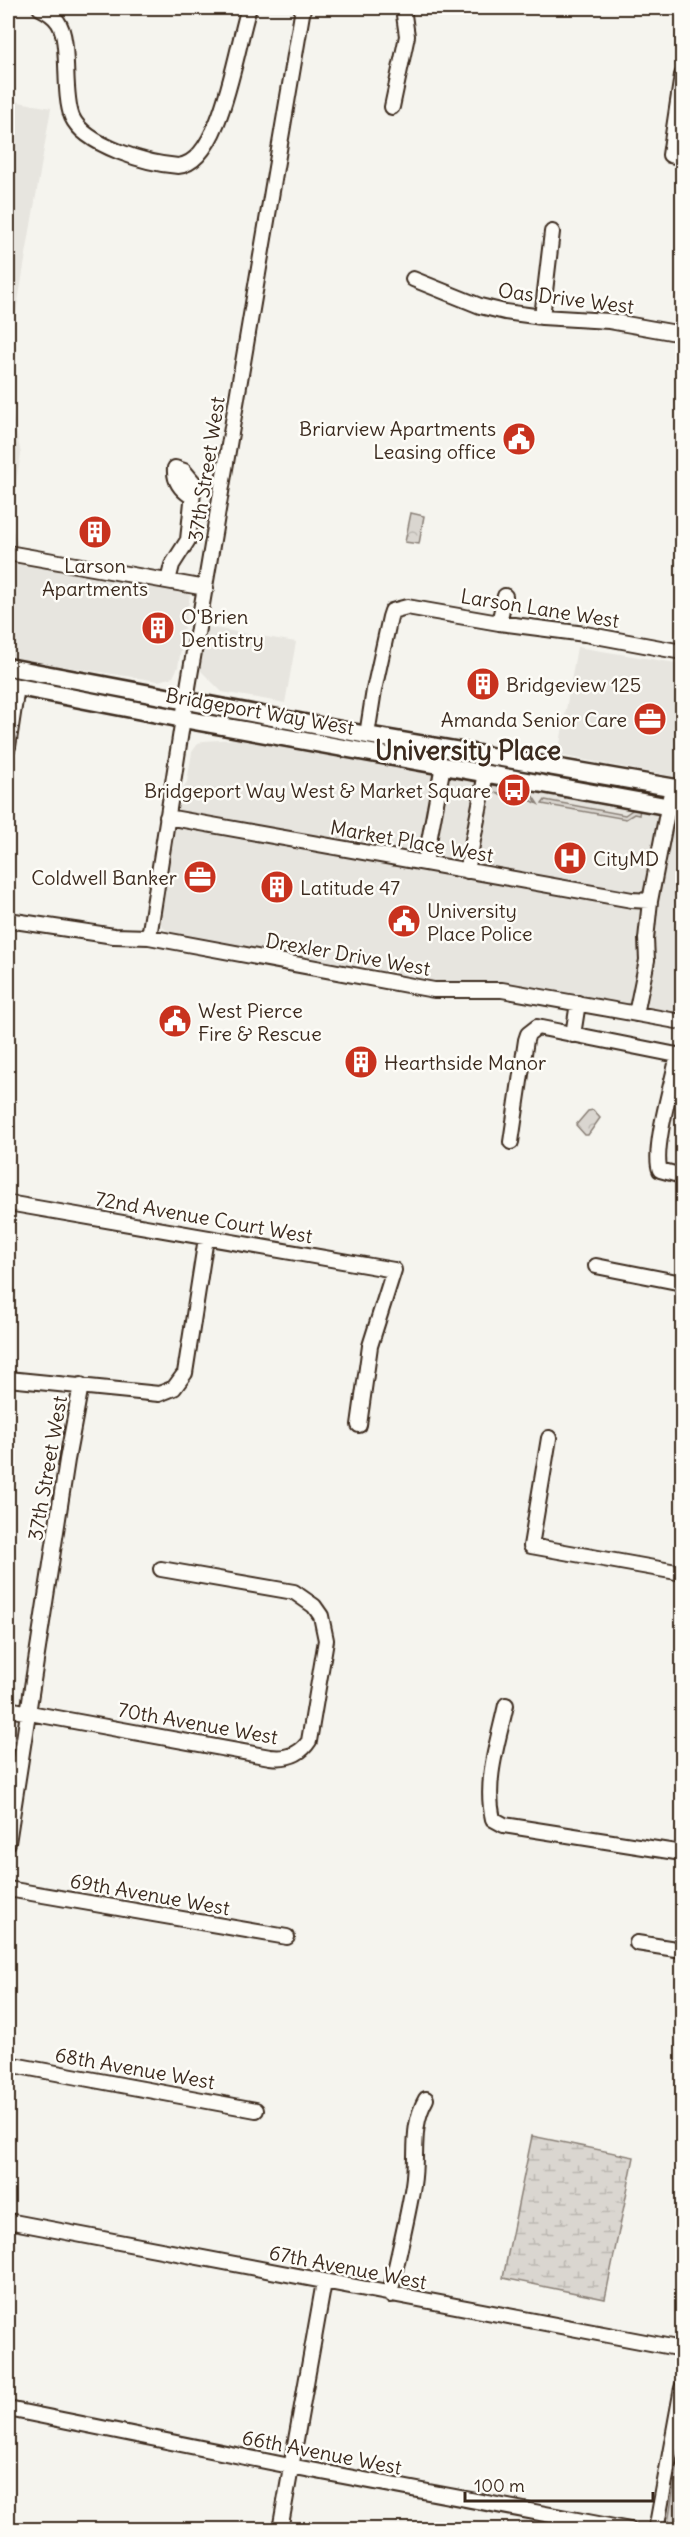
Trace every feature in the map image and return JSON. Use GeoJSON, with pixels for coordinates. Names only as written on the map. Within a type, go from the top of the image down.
{"type":"FeatureCollection","features":[{"type":"Feature","properties":{"kind":"main road","name":"Bridgeport Way West"},"geometry":{"type":"LineString","coordinates":[[8,667],[368,735],[677,788]]}},
{"type":"Feature","properties":{"kind":"main road","name":"Bridgeport Way West"},"geometry":{"type":"LineString","coordinates":[[12,686],[675,808]]}},
{"type":"Feature","properties":{"kind":"street"},"geometry":{"type":"LineString","coordinates":[[40,8],[55,18],[62,30],[66,85],[71,115],[77,124],[112,149],[178,166],[186,165],[195,158],[220,120],[249,8]]}},
{"type":"Feature","properties":{"kind":"street","name":"37th Street West"},"geometry":{"type":"LineString","coordinates":[[149,937],[186,699],[303,8]]}},
{"type":"Feature","properties":{"kind":"street"},"geometry":{"type":"LineString","coordinates":[[392,107],[407,36],[404,8]]}},
{"type":"Feature","properties":{"kind":"street"},"geometry":{"type":"LineString","coordinates":[[676,156],[682,75]]}},
{"type":"Feature","properties":{"kind":"street"},"geometry":{"type":"LineString","coordinates":[[542,317],[552,232]]}},
{"type":"Feature","properties":{"kind":"street","name":"Oas Drive West"},"geometry":{"type":"LineString","coordinates":[[413,279],[480,306],[505,312],[609,321],[682,334]]}},
{"type":"Feature","properties":{"kind":"street"},"geometry":{"type":"LineString","coordinates":[[168,581],[172,565],[188,540],[191,496]]}},
{"type":"Feature","properties":{"kind":"street"},"geometry":{"type":"LineString","coordinates":[[8,553],[206,588]]}},
{"type":"Feature","properties":{"kind":"street"},"geometry":{"type":"LineString","coordinates":[[499,623],[505,596]]}},
{"type":"Feature","properties":{"kind":"street","name":"Larson Lane West"},"geometry":{"type":"LineString","coordinates":[[368,735],[374,690],[392,611],[407,607],[499,623],[585,633],[682,652]]}},
{"type":"Feature","properties":{"kind":"street"},"geometry":{"type":"LineString","coordinates":[[8,747],[12,686]]}},
{"type":"Feature","properties":{"kind":"street"},"geometry":{"type":"LineString","coordinates":[[425,863],[443,765]]}},
{"type":"Feature","properties":{"kind":"street"},"geometry":{"type":"LineString","coordinates":[[468,871],[486,773]]}},
{"type":"Feature","properties":{"kind":"street"},"geometry":{"type":"LineString","coordinates":[[636,1014],[647,960],[646,939],[650,901],[675,808],[677,788]]}},
{"type":"Feature","properties":{"kind":"street","name":"Market Place West"},"geometry":{"type":"LineString","coordinates":[[167,817],[650,901]]}},
{"type":"Feature","properties":{"kind":"street","name":"Drexler Drive West"},"geometry":{"type":"LineString","coordinates":[[8,920],[114,936],[149,937],[434,990],[502,990],[682,1022]]}},
{"type":"Feature","properties":{"kind":"street"},"geometry":{"type":"LineString","coordinates":[[573,1035],[578,1003]]}},
{"type":"Feature","properties":{"kind":"street"},"geometry":{"type":"LineString","coordinates":[[511,1142],[528,1034],[537,1028],[680,1055],[660,1139],[658,1164],[660,1170],[682,1176]]}},
{"type":"Feature","properties":{"kind":"street","name":"72nd Avenue Court West"},"geometry":{"type":"LineString","coordinates":[[8,1203],[394,1270],[370,1346],[359,1425]]}},
{"type":"Feature","properties":{"kind":"street"},"geometry":{"type":"LineString","coordinates":[[8,1379],[159,1394],[168,1392],[181,1382],[185,1373],[206,1238]]}},
{"type":"Feature","properties":{"kind":"street"},"geometry":{"type":"LineString","coordinates":[[596,1266],[682,1283]]}},
{"type":"Feature","properties":{"kind":"street","name":"37th Street West"},"geometry":{"type":"LineString","coordinates":[[8,1843],[81,1385]]}},
{"type":"Feature","properties":{"kind":"street"},"geometry":{"type":"LineString","coordinates":[[549,1438],[531,1546],[682,1574]]}},
{"type":"Feature","properties":{"kind":"street","name":"70th Avenue West"},"geometry":{"type":"LineString","coordinates":[[8,1709],[270,1758],[289,1757],[305,1747],[309,1741],[326,1640],[325,1627],[314,1606],[294,1592],[161,1569]]}},
{"type":"Feature","properties":{"kind":"street"},"geometry":{"type":"LineString","coordinates":[[506,1705],[490,1782],[489,1804],[493,1819],[504,1825],[682,1853]]}},
{"type":"Feature","properties":{"kind":"street","name":"69th Avenue West"},"geometry":{"type":"LineString","coordinates":[[8,1889],[287,1937]]}},
{"type":"Feature","properties":{"kind":"street"},"geometry":{"type":"LineString","coordinates":[[637,1943],[682,1950]]}},
{"type":"Feature","properties":{"kind":"street","name":"68th Avenue West"},"geometry":{"type":"LineString","coordinates":[[8,2064],[256,2110]]}},
{"type":"Feature","properties":{"kind":"street"},"geometry":{"type":"LineString","coordinates":[[390,2295],[413,2184],[414,2129],[426,2099]]}},
{"type":"Feature","properties":{"kind":"street","name":"67th Avenue West"},"geometry":{"type":"LineString","coordinates":[[8,2222],[682,2349]]}},
{"type":"Feature","properties":{"kind":"street"},"geometry":{"type":"LineString","coordinates":[[280,2529],[324,2282]]}},
{"type":"Feature","properties":{"kind":"street"},"geometry":{"type":"LineString","coordinates":[[656,2529],[682,2388]]}},
{"type":"Feature","properties":{"kind":"street","name":"66th Avenue West"},"geometry":{"type":"LineString","coordinates":[[8,2409],[290,2466],[630,2529]]}},
{"type":"Feature","properties":{"kind":"shaded area"},"geometry":{"type":"Polygon","coordinates":[[[8,100],[51,108],[8,360],[8,100]]]}},
{"type":"Feature","properties":{"kind":"shaded area"},"geometry":{"type":"Polygon","coordinates":[[[8,394],[21,454],[9,519],[19,548],[143,569],[190,595],[178,667],[173,677],[158,681],[8,658],[8,394]]]}},
{"type":"Feature","properties":{"kind":"shaded area"},"geometry":{"type":"Polygon","coordinates":[[[208,627],[296,642],[285,703],[222,692],[200,670],[208,627]]]}},
{"type":"Feature","properties":{"kind":"shaded area"},"geometry":{"type":"Polygon","coordinates":[[[577,647],[682,664],[682,778],[558,755],[577,647]]]}},
{"type":"Feature","properties":{"kind":"shaded area"},"geometry":{"type":"Polygon","coordinates":[[[238,739],[682,819],[682,1015],[508,984],[448,983],[375,972],[188,938],[167,931],[161,925],[160,906],[179,794],[187,782],[192,752],[203,741],[238,739]]]}},
{"type":"Feature","properties":{"kind":"green space"},"geometry":{"type":"Polygon","coordinates":[[[411,513],[424,516],[419,544],[405,542],[411,513]]]}},
{"type":"Feature","properties":{"kind":"green space"},"geometry":{"type":"Polygon","coordinates":[[[501,784],[501,790],[532,795],[538,804],[530,800],[489,792],[490,785],[501,784]]]}},
{"type":"Feature","properties":{"kind":"green space"},"geometry":{"type":"Polygon","coordinates":[[[545,800],[625,815],[635,808],[640,809],[639,815],[634,814],[626,819],[542,804],[545,800]]]}},
{"type":"Feature","properties":{"kind":"green space"},"geometry":{"type":"Polygon","coordinates":[[[593,1110],[600,1118],[588,1135],[585,1135],[576,1125],[588,1111],[593,1110]]]}},
{"type":"Feature","properties":{"kind":"green space"},"geometry":{"type":"Polygon","coordinates":[[[532,2136],[634,2157],[605,2299],[503,2278],[532,2136]]]}},
{"type":"Feature","properties":{"kind":"green space"},"geometry":{"type":"Polygon","coordinates":[[[682,2438],[682,2529],[667,2529],[682,2438]]]}},
{"type":"Feature","properties":{"kind":"place","name":"Briarview Apartments Leasing office"},"geometry":{"type":"Point","coordinates":[519,439]}},
{"type":"Feature","properties":{"kind":"place","name":"Larson Apartments"},"geometry":{"type":"Point","coordinates":[95,532]}},
{"type":"Feature","properties":{"kind":"place","name":"O'Brien Dentistry"},"geometry":{"type":"Point","coordinates":[158,628]}},
{"type":"Feature","properties":{"kind":"place","name":"Bridgeview 125"},"geometry":{"type":"Point","coordinates":[483,684]}},
{"type":"Feature","properties":{"kind":"place","name":"Amanda Senior Care"},"geometry":{"type":"Point","coordinates":[650,719]}},
{"type":"Feature","properties":{"kind":"place","name":"Bridgeport Way West & Market Square"},"geometry":{"type":"Point","coordinates":[514,790]}},
{"type":"Feature","properties":{"kind":"place","name":"CityMD"},"geometry":{"type":"Point","coordinates":[570,858]}},
{"type":"Feature","properties":{"kind":"place","name":"Coldwell Banker"},"geometry":{"type":"Point","coordinates":[200,877]}},
{"type":"Feature","properties":{"kind":"place","name":"Latitude 47"},"geometry":{"type":"Point","coordinates":[277,887]}},
{"type":"Feature","properties":{"kind":"place","name":"University Place Police"},"geometry":{"type":"Point","coordinates":[404,921]}},
{"type":"Feature","properties":{"kind":"place","name":"West Pierce Fire & Rescue"},"geometry":{"type":"Point","coordinates":[175,1021]}},
{"type":"Feature","properties":{"kind":"place","name":"Hearthside Manor"},"geometry":{"type":"Point","coordinates":[361,1062]}},
{"type":"Feature","properties":{"kind":"district","name":"University Place"},"geometry":{"type":"Point","coordinates":[468,750]}}]}
